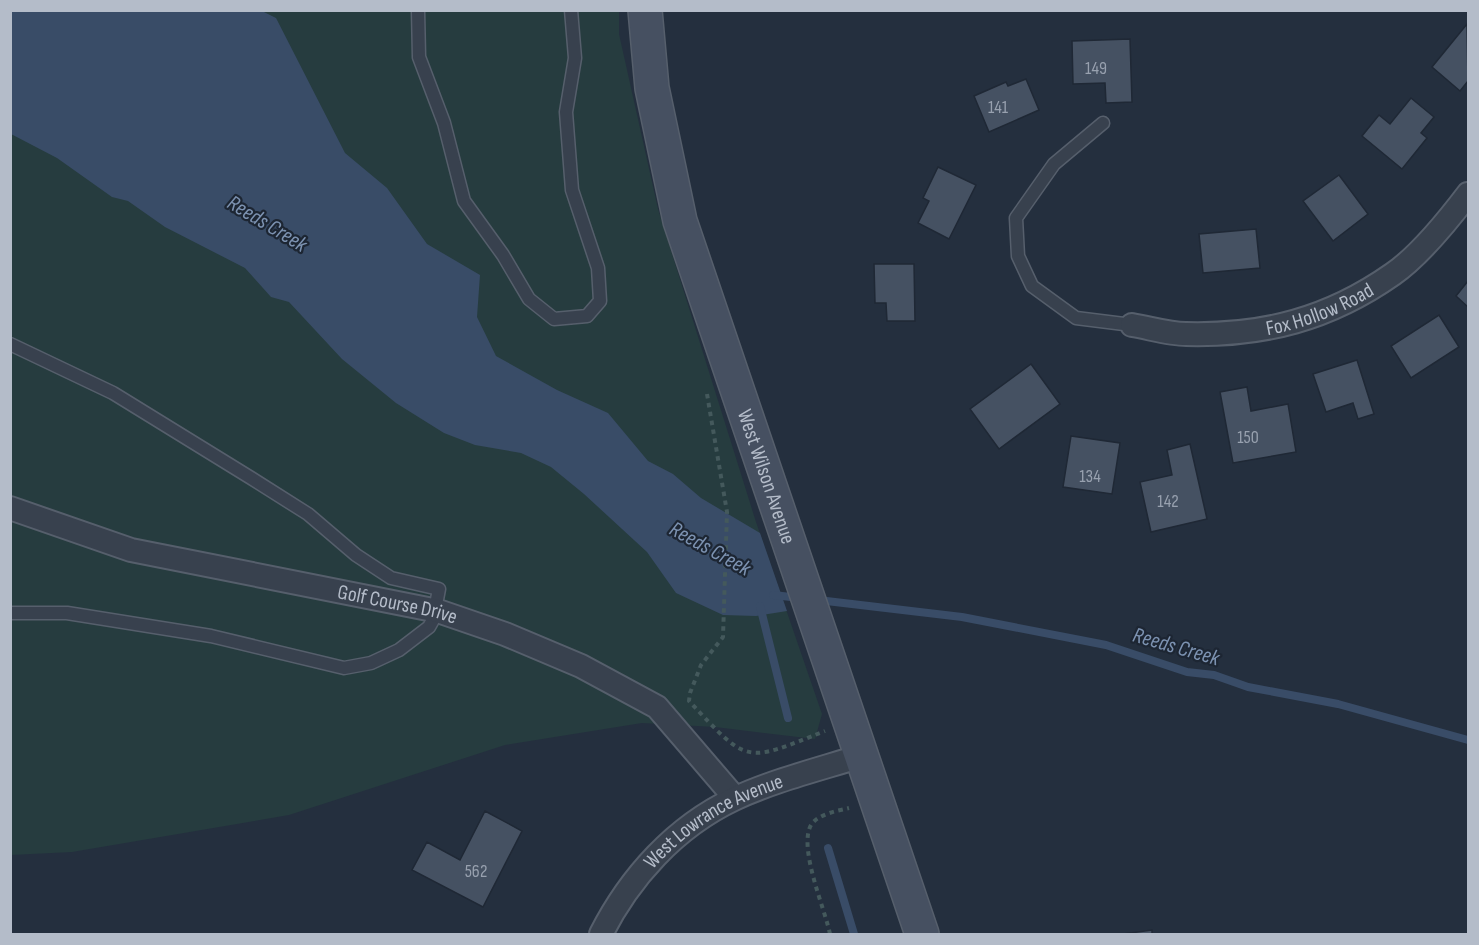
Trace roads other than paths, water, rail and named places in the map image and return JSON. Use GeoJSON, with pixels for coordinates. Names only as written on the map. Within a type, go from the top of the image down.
{"type":"FeatureCollection","features":[{"type":"Feature","properties":{"kind":"street","name":"West Wilson Avenue"},"geometry":{"type":"LineString","coordinates":[[645,10],[652,88],[680,221],[922,934]]}},
{"type":"Feature","properties":{"kind":"street","name":"Fox Hollow Road"},"geometry":{"type":"LineString","coordinates":[[1132,325],[1184,334],[1259,332],[1330,311],[1395,273],[1448,220],[1468,194]]}},
{"type":"Feature","properties":{"kind":"street","name":"Golf Course Drive"},"geometry":{"type":"LineString","coordinates":[[10,508],[131,550],[436,611],[505,634],[581,666],[657,707],[735,798]]}},
{"type":"Feature","properties":{"kind":"street","name":"West Lowrance Avenue"},"geometry":{"type":"LineString","coordinates":[[601,934],[628,888],[665,845],[700,818],[735,798],[861,756]]}},
{"type":"Feature","properties":{"kind":"lane"},"geometry":{"type":"LineString","coordinates":[[418,10],[419,57],[444,123],[464,201],[503,255],[529,299],[554,319],[587,316],[600,301],[598,268],[572,190],[566,111],[575,58],[571,10]]}},
{"type":"Feature","properties":{"kind":"lane"},"geometry":{"type":"LineString","coordinates":[[1103,123],[1054,164],[1016,218],[1018,256],[1032,286],[1076,318],[1132,325]]}},
{"type":"Feature","properties":{"kind":"lane"},"geometry":{"type":"LineString","coordinates":[[10,344],[113,393],[308,514],[356,555],[391,578],[439,589],[436,611],[429,627],[399,650],[371,663],[344,668],[211,636],[67,613],[10,613]]}},
{"type":"Feature","properties":{"kind":"water"},"geometry":{"type":"Polygon","coordinates":[[[11,11],[262,11],[276,18],[345,153],[387,188],[427,244],[480,275],[477,317],[496,356],[557,390],[608,413],[648,461],[673,474],[701,498],[760,533],[787,611],[756,616],[723,615],[676,593],[647,552],[551,467],[521,453],[475,445],[444,433],[396,403],[342,359],[289,302],[271,297],[245,268],[165,227],[128,201],[112,197],[57,158],[11,134],[11,11]]]}},
{"type":"Feature","properties":{"kind":"waterway","name":"Reeds Creek"},"geometry":{"type":"LineString","coordinates":[[773,595],[800,598]]}},
{"type":"Feature","properties":{"kind":"waterway","name":"Reeds Creek"},"geometry":{"type":"LineString","coordinates":[[818,600],[962,617],[1106,645],[1187,672],[1214,675],[1248,687],[1338,704],[1468,740]]}},
{"type":"Feature","properties":{"kind":"waterway"},"geometry":{"type":"LineString","coordinates":[[760,606],[788,718]]}},
{"type":"Feature","properties":{"kind":"waterway"},"geometry":{"type":"LineString","coordinates":[[828,848],[854,934]]}}]}
